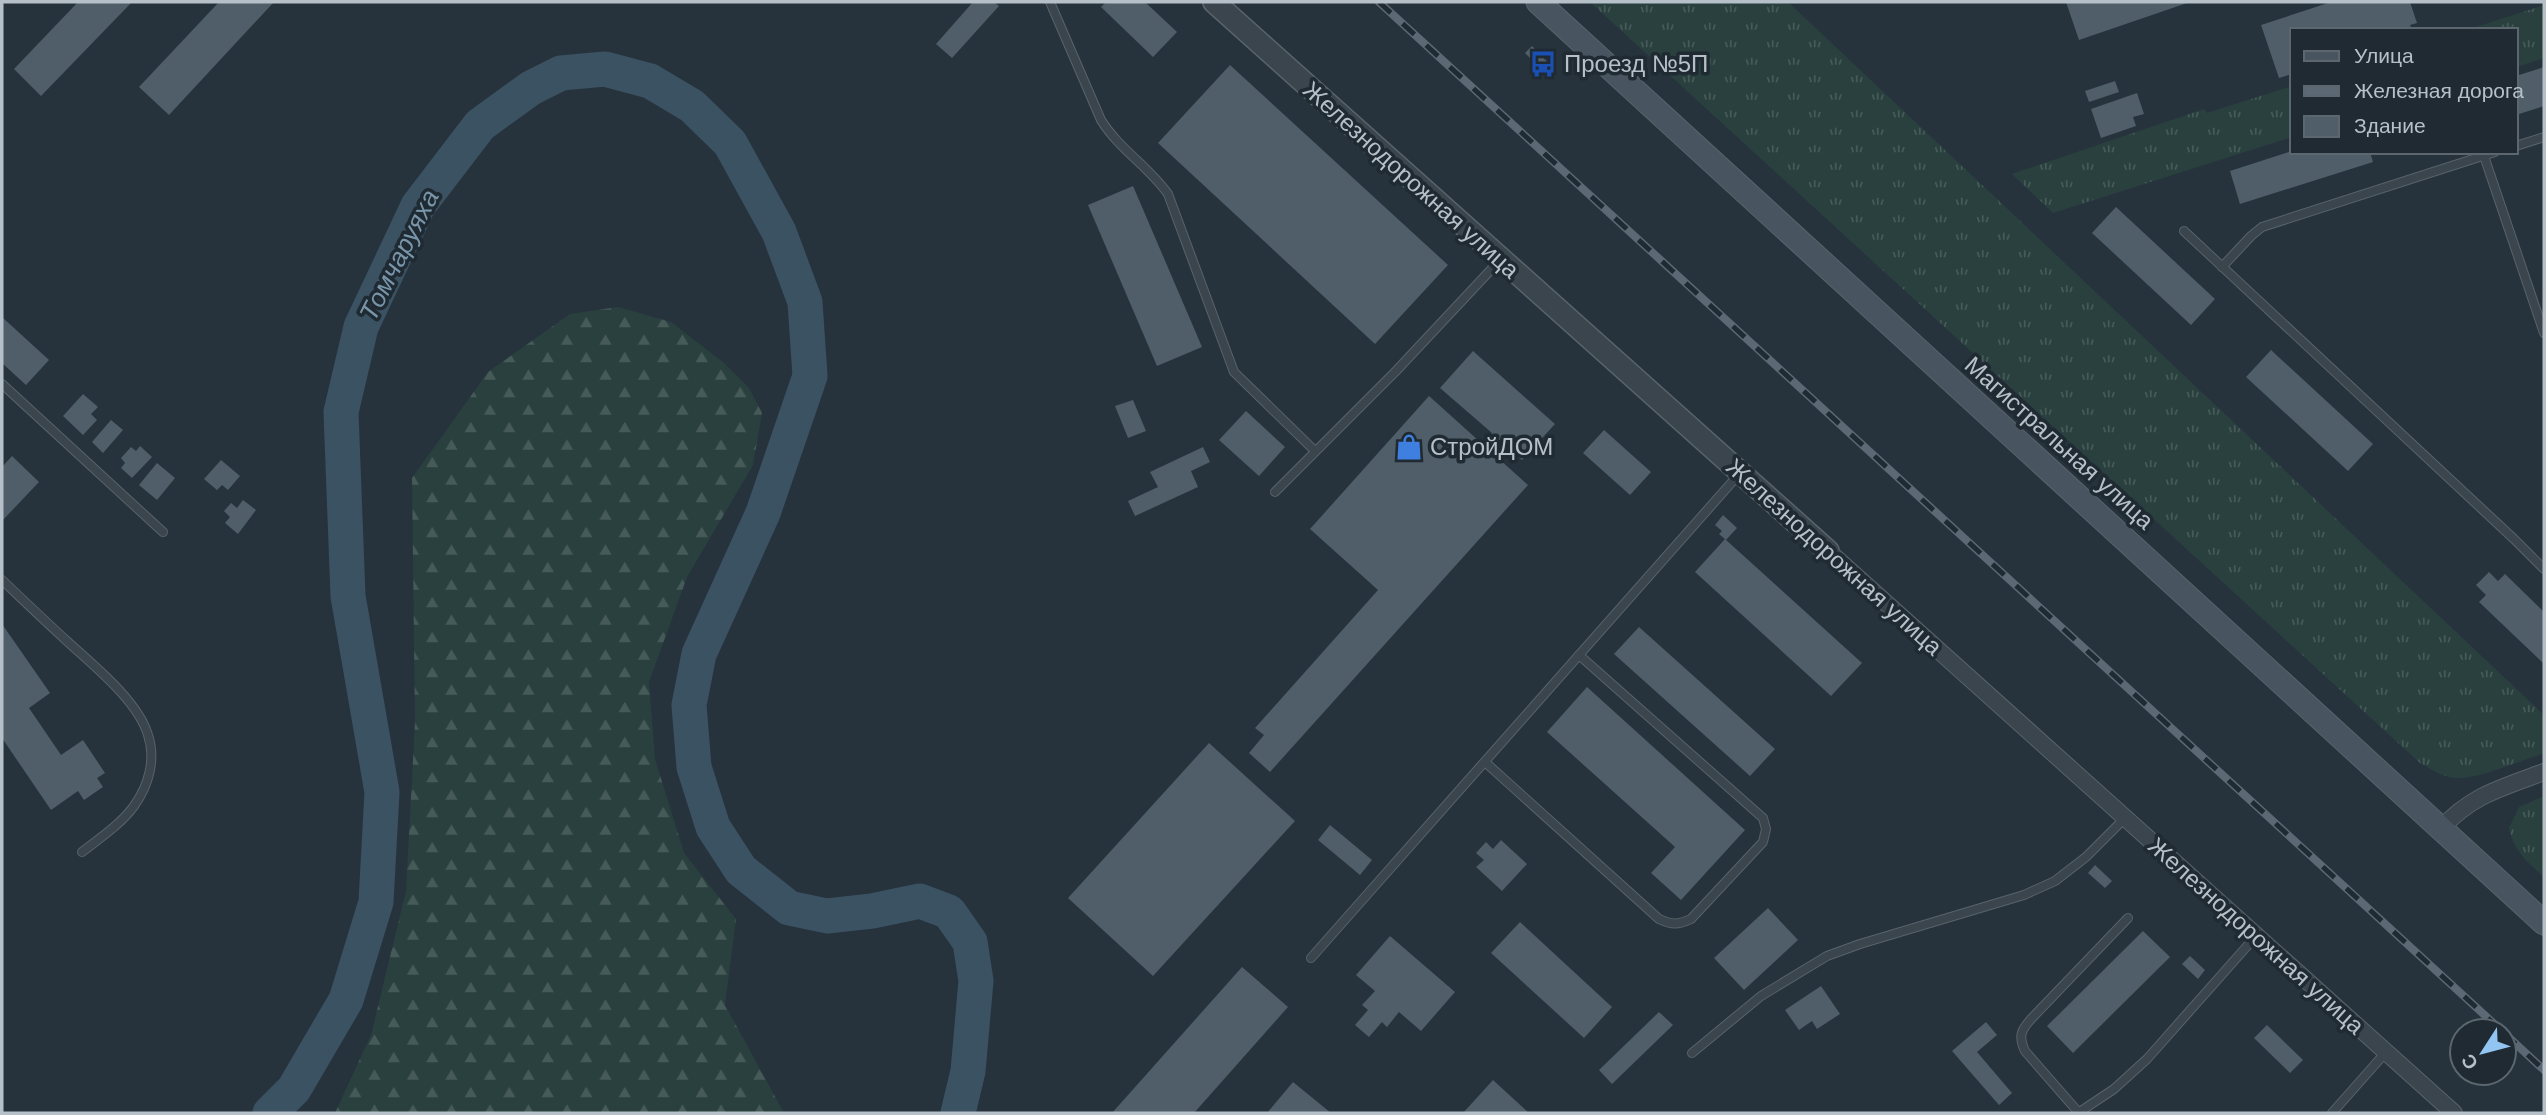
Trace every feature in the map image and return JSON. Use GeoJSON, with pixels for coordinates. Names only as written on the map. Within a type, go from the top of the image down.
{"type":"FeatureCollection","features":[{"type":"Feature","properties":{"kind":"main road","name":"Магистральная улица"},"geometry":{"type":"LineString","coordinates":[[1538,2],[2544,923]]}},
{"type":"Feature","properties":{"kind":"street","name":"Железнодорожная улица"},"geometry":{"type":"LineString","coordinates":[[1214,2],[2454,1113]]}},
{"type":"Feature","properties":{"kind":"street"},"geometry":{"type":"LineString","coordinates":[[2442,828],[2464,806],[2478,798],[2544,772]]}},
{"type":"Feature","properties":{"kind":"lane"},"geometry":{"type":"LineString","coordinates":[[1050,2],[1110,135],[1168,194],[1234,372],[1315,451]]}},
{"type":"Feature","properties":{"kind":"lane"},"geometry":{"type":"LineString","coordinates":[[2518,145],[2544,137]]}},
{"type":"Feature","properties":{"kind":"lane"},"geometry":{"type":"LineString","coordinates":[[2222,267],[2250,236],[2262,227],[2490,154]]}},
{"type":"Feature","properties":{"kind":"lane"},"geometry":{"type":"LineString","coordinates":[[2484,156],[2544,333]]}},
{"type":"Feature","properties":{"kind":"lane"},"geometry":{"type":"LineString","coordinates":[[2184,232],[2544,569]]}},
{"type":"Feature","properties":{"kind":"lane"},"geometry":{"type":"LineString","coordinates":[[1275,492],[1396,372],[1500,260]]}},
{"type":"Feature","properties":{"kind":"lane"},"geometry":{"type":"LineString","coordinates":[[2,384],[163,532]]}},
{"type":"Feature","properties":{"kind":"lane"},"geometry":{"type":"LineString","coordinates":[[1311,958],[1740,474]]}},
{"type":"Feature","properties":{"kind":"lane"},"geometry":{"type":"LineString","coordinates":[[2,580],[117,689],[148,732],[150,772],[134,807],[82,852]]}},
{"type":"Feature","properties":{"kind":"lane"},"geometry":{"type":"LineString","coordinates":[[1485,761],[1659,919],[1671,924],[1680,924],[1691,919],[1763,842],[1766,829],[1763,818],[1579,655]]}},
{"type":"Feature","properties":{"kind":"lane"},"geometry":{"type":"LineString","coordinates":[[1692,1054],[1761,996],[1827,956],[2024,895],[2055,881],[2086,857],[2125,818]]}},
{"type":"Feature","properties":{"kind":"lane"},"geometry":{"type":"LineString","coordinates":[[2128,918],[2022,1028],[2020,1039],[2025,1051],[2078,1113],[2114,1089],[2147,1059],[2256,936]]}},
{"type":"Feature","properties":{"kind":"lane"},"geometry":{"type":"LineString","coordinates":[[2332,1113],[2386,1052]]}},
{"type":"Feature","properties":{"kind":"green space"},"geometry":{"type":"Polygon","coordinates":[[[1590,2],[1788,2],[2544,715],[2544,753],[2464,778],[2446,776],[2420,763],[1590,2]]]}},
{"type":"Feature","properties":{"kind":"green space"},"geometry":{"type":"Polygon","coordinates":[[[2544,5],[2544,58],[2518,66],[2518,28],[2473,28],[2544,5]]]}},
{"type":"Feature","properties":{"kind":"green space"},"geometry":{"type":"Polygon","coordinates":[[[2290,87],[2290,138],[2053,213],[2012,174],[2204,109],[2207,113],[2290,87]]]}},
{"type":"Feature","properties":{"kind":"green space"},"geometry":{"type":"Polygon","coordinates":[[[618,307],[671,322],[724,363],[749,388],[762,413],[753,465],[687,577],[649,682],[655,759],[684,853],[736,919],[725,1005],[784,1113],[335,1113],[371,1035],[406,891],[415,722],[412,478],[488,372],[570,314],[618,307]]]}},
{"type":"Feature","properties":{"kind":"green space"},"geometry":{"type":"Polygon","coordinates":[[[2544,796],[2544,877],[2518,850],[2509,828],[2519,807],[2544,796]]]}},
{"type":"Feature","properties":{"kind":"building"},"geometry":{"type":"Polygon","coordinates":[[[78,2],[132,2],[41,96],[14,69],[78,2]]]}},
{"type":"Feature","properties":{"kind":"building"},"geometry":{"type":"Polygon","coordinates":[[[219,2],[274,2],[169,115],[139,87],[219,2]]]}},
{"type":"Feature","properties":{"kind":"building"},"geometry":{"type":"Polygon","coordinates":[[[973,2],[994,2],[999,6],[952,58],[936,44],[973,2]]]}},
{"type":"Feature","properties":{"kind":"building"},"geometry":{"type":"Polygon","coordinates":[[[1106,2],[1145,2],[1177,32],[1153,57],[1101,7],[1106,2]]]}},
{"type":"Feature","properties":{"kind":"building"},"geometry":{"type":"Polygon","coordinates":[[[2066,2],[2190,2],[2079,40],[2066,2]]]}},
{"type":"Feature","properties":{"kind":"building"},"geometry":{"type":"Polygon","coordinates":[[[2331,2],[2410,2],[2417,23],[2410,25],[2411,28],[2290,28],[2290,75],[2279,78],[2261,25],[2331,2]]]}},
{"type":"Feature","properties":{"kind":"building"},"geometry":{"type":"Polygon","coordinates":[[[1532,46],[1552,67],[1546,74],[1525,53],[1532,46]]]}},
{"type":"Feature","properties":{"kind":"building"},"geometry":{"type":"Polygon","coordinates":[[[1230,65],[1448,265],[1375,344],[1158,143],[1230,65]]]}},
{"type":"Feature","properties":{"kind":"building"},"geometry":{"type":"Polygon","coordinates":[[[2544,67],[2544,106],[2518,114],[2518,75],[2544,67]]]}},
{"type":"Feature","properties":{"kind":"building"},"geometry":{"type":"Polygon","coordinates":[[[2115,81],[2119,92],[2089,102],[2085,91],[2115,81]]]}},
{"type":"Feature","properties":{"kind":"building"},"geometry":{"type":"Polygon","coordinates":[[[2137,93],[2144,114],[2133,117],[2136,126],[2101,138],[2091,109],[2137,93]]]}},
{"type":"Feature","properties":{"kind":"building"},"geometry":{"type":"Polygon","coordinates":[[[2290,152],[2290,154],[2371,154],[2373,162],[2240,204],[2230,171],[2290,152]]]}},
{"type":"Feature","properties":{"kind":"building"},"geometry":{"type":"Polygon","coordinates":[[[1133,186],[1202,347],[1157,366],[1088,205],[1133,186]]]}},
{"type":"Feature","properties":{"kind":"building"},"geometry":{"type":"Polygon","coordinates":[[[2116,207],[2215,299],[2191,325],[2092,233],[2116,207]]]}},
{"type":"Feature","properties":{"kind":"building"},"geometry":{"type":"Polygon","coordinates":[[[2,317],[49,360],[26,385],[2,363],[2,317]]]}},
{"type":"Feature","properties":{"kind":"building"},"geometry":{"type":"Polygon","coordinates":[[[2271,350],[2373,444],[2348,471],[2246,377],[2271,350]]]}},
{"type":"Feature","properties":{"kind":"building"},"geometry":{"type":"Polygon","coordinates":[[[1473,351],[1555,424],[1522,460],[1508,447],[1503,453],[1487,439],[1492,433],[1440,388],[1473,351]]]}},
{"type":"Feature","properties":{"kind":"building"},"geometry":{"type":"Polygon","coordinates":[[[83,394],[98,407],[91,414],[97,420],[83,435],[63,416],[83,394]]]}},
{"type":"Feature","properties":{"kind":"building"},"geometry":{"type":"Polygon","coordinates":[[[1429,396],[1528,485],[1270,772],[1249,753],[1264,735],[1255,728],[1378,590],[1310,529],[1429,396]]]}},
{"type":"Feature","properties":{"kind":"building"},"geometry":{"type":"Polygon","coordinates":[[[1133,400],[1146,431],[1128,438],[1115,406],[1133,400]]]}},
{"type":"Feature","properties":{"kind":"building"},"geometry":{"type":"Polygon","coordinates":[[[1246,411],[1285,447],[1259,476],[1219,440],[1246,411]]]}},
{"type":"Feature","properties":{"kind":"building"},"geometry":{"type":"Polygon","coordinates":[[[111,420],[123,430],[103,453],[92,442],[111,420]]]}},
{"type":"Feature","properties":{"kind":"building"},"geometry":{"type":"Polygon","coordinates":[[[1604,430],[1651,472],[1630,495],[1583,453],[1604,430]]]}},
{"type":"Feature","properties":{"kind":"building"},"geometry":{"type":"Polygon","coordinates":[[[140,446],[152,457],[132,478],[121,468],[125,463],[121,458],[131,447],[136,451],[140,446]]]}},
{"type":"Feature","properties":{"kind":"building"},"geometry":{"type":"Polygon","coordinates":[[[1203,447],[1210,462],[1191,471],[1198,487],[1135,516],[1128,501],[1158,487],[1150,472],[1203,447]]]}},
{"type":"Feature","properties":{"kind":"building"},"geometry":{"type":"Polygon","coordinates":[[[12,456],[39,482],[2,521],[2,467],[12,456]]]}},
{"type":"Feature","properties":{"kind":"building"},"geometry":{"type":"Polygon","coordinates":[[[221,460],[240,476],[228,490],[222,485],[217,490],[204,479],[221,460]]]}},
{"type":"Feature","properties":{"kind":"building"},"geometry":{"type":"Polygon","coordinates":[[[157,463],[175,478],[157,500],[139,485],[157,463]]]}},
{"type":"Feature","properties":{"kind":"building"},"geometry":{"type":"Polygon","coordinates":[[[243,500],[256,510],[238,534],[225,523],[230,517],[224,511],[231,503],[237,508],[243,500]]]}},
{"type":"Feature","properties":{"kind":"building"},"geometry":{"type":"Polygon","coordinates":[[[1723,515],[1737,528],[1726,540],[1715,525],[1723,515]]]}},
{"type":"Feature","properties":{"kind":"building"},"geometry":{"type":"Polygon","coordinates":[[[1725,539],[1862,663],[1831,696],[1695,572],[1725,539]]]}},
{"type":"Feature","properties":{"kind":"building"},"geometry":{"type":"Polygon","coordinates":[[[2489,572],[2498,581],[2505,574],[2544,612],[2544,664],[2479,602],[2486,595],[2476,585],[2489,572]]]}},
{"type":"Feature","properties":{"kind":"building"},"geometry":{"type":"Polygon","coordinates":[[[2,624],[50,693],[29,708],[61,755],[83,740],[105,773],[97,778],[103,787],[84,800],[78,791],[51,810],[2,738],[2,624]]]}},
{"type":"Feature","properties":{"kind":"building"},"geometry":{"type":"Polygon","coordinates":[[[1639,627],[1775,749],[1750,776],[1614,654],[1639,627]]]}},
{"type":"Feature","properties":{"kind":"building"},"geometry":{"type":"Polygon","coordinates":[[[1587,687],[1745,830],[1681,900],[1651,873],[1675,847],[1547,732],[1587,687]]]}},
{"type":"Feature","properties":{"kind":"building"},"geometry":{"type":"Polygon","coordinates":[[[1209,743],[1295,821],[1153,976],[1068,898],[1209,743]]]}},
{"type":"Feature","properties":{"kind":"building"},"geometry":{"type":"Polygon","coordinates":[[[1330,825],[1372,860],[1360,875],[1318,840],[1330,825]]]}},
{"type":"Feature","properties":{"kind":"building"},"geometry":{"type":"Polygon","coordinates":[[[1501,840],[1527,864],[1502,891],[1476,867],[1484,860],[1476,853],[1486,842],[1493,849],[1501,840]]]}},
{"type":"Feature","properties":{"kind":"building"},"geometry":{"type":"Polygon","coordinates":[[[2095,865],[2112,881],[2105,888],[2088,873],[2095,865]]]}},
{"type":"Feature","properties":{"kind":"building"},"geometry":{"type":"Polygon","coordinates":[[[1768,908],[1798,940],[1744,990],[1714,958],[1768,908]]]}},
{"type":"Feature","properties":{"kind":"building"},"geometry":{"type":"Polygon","coordinates":[[[1520,922],[1612,1007],[1584,1038],[1491,953],[1520,922]]]}},
{"type":"Feature","properties":{"kind":"building"},"geometry":{"type":"Polygon","coordinates":[[[2143,931],[2170,957],[2073,1053],[2047,1026],[2143,931]]]}},
{"type":"Feature","properties":{"kind":"building"},"geometry":{"type":"Polygon","coordinates":[[[1390,936],[1455,992],[1421,1031],[1399,1012],[1387,1027],[1382,1022],[1369,1037],[1355,1025],[1368,1010],[1362,1005],[1375,991],[1356,975],[1390,936]]]}},
{"type":"Feature","properties":{"kind":"building"},"geometry":{"type":"Polygon","coordinates":[[[2190,956],[2205,970],[2198,979],[2182,964],[2190,956]]]}},
{"type":"Feature","properties":{"kind":"building"},"geometry":{"type":"Polygon","coordinates":[[[1242,967],[1288,1007],[1194,1113],[1112,1113],[1242,967]]]}},
{"type":"Feature","properties":{"kind":"building"},"geometry":{"type":"Polygon","coordinates":[[[1821,986],[1840,1014],[1817,1029],[1812,1021],[1799,1030],[1785,1010],[1821,986]]]}},
{"type":"Feature","properties":{"kind":"building"},"geometry":{"type":"Polygon","coordinates":[[[1659,1012],[1673,1025],[1612,1084],[1599,1070],[1659,1012]]]}},
{"type":"Feature","properties":{"kind":"building"},"geometry":{"type":"Polygon","coordinates":[[[1986,1022],[1997,1035],[1977,1052],[2012,1093],[1999,1105],[1952,1051],[1986,1022]]]}},
{"type":"Feature","properties":{"kind":"building"},"geometry":{"type":"Polygon","coordinates":[[[2267,1025],[2303,1060],[2290,1073],[2254,1038],[2267,1025]]]}},
{"type":"Feature","properties":{"kind":"building"},"geometry":{"type":"Polygon","coordinates":[[[1493,1080],[1529,1113],[1463,1113],[1493,1080]]]}},
{"type":"Feature","properties":{"kind":"building"},"geometry":{"type":"Polygon","coordinates":[[[1293,1082],[1331,1113],[1267,1113],[1293,1082]]]}},
{"type":"Feature","properties":{"kind":"waterway","name":"Томчаруяха"},"geometry":{"type":"LineString","coordinates":[[270,1113],[294,1089],[346,1000],[376,902],[382,792],[348,596],[341,412],[361,327],[418,206],[480,125],[531,88],[561,73],[605,69],[650,81],[692,106],[730,143],[779,232],[805,302],[810,376],[763,513],[699,654],[689,705],[694,767],[713,827],[741,870],[789,908],[827,916],[872,911],[920,901],[949,912],[970,942],[976,981],[968,1071],[958,1113]]}},
{"type":"Feature","properties":{"kind":"railway"},"geometry":{"type":"LineString","coordinates":[[1379,2],[2487,1017]]}},
{"type":"Feature","properties":{"kind":"railway"},"geometry":{"type":"LineString","coordinates":[[2518,1046],[2544,1070]]}},
{"type":"Feature","properties":{"kind":"place","name":"Проезд №5П"},"geometry":{"type":"Point","coordinates":[1543,64]}},
{"type":"Feature","properties":{"kind":"place","name":"СтройДОМ"},"geometry":{"type":"Point","coordinates":[1409,447]}}]}
